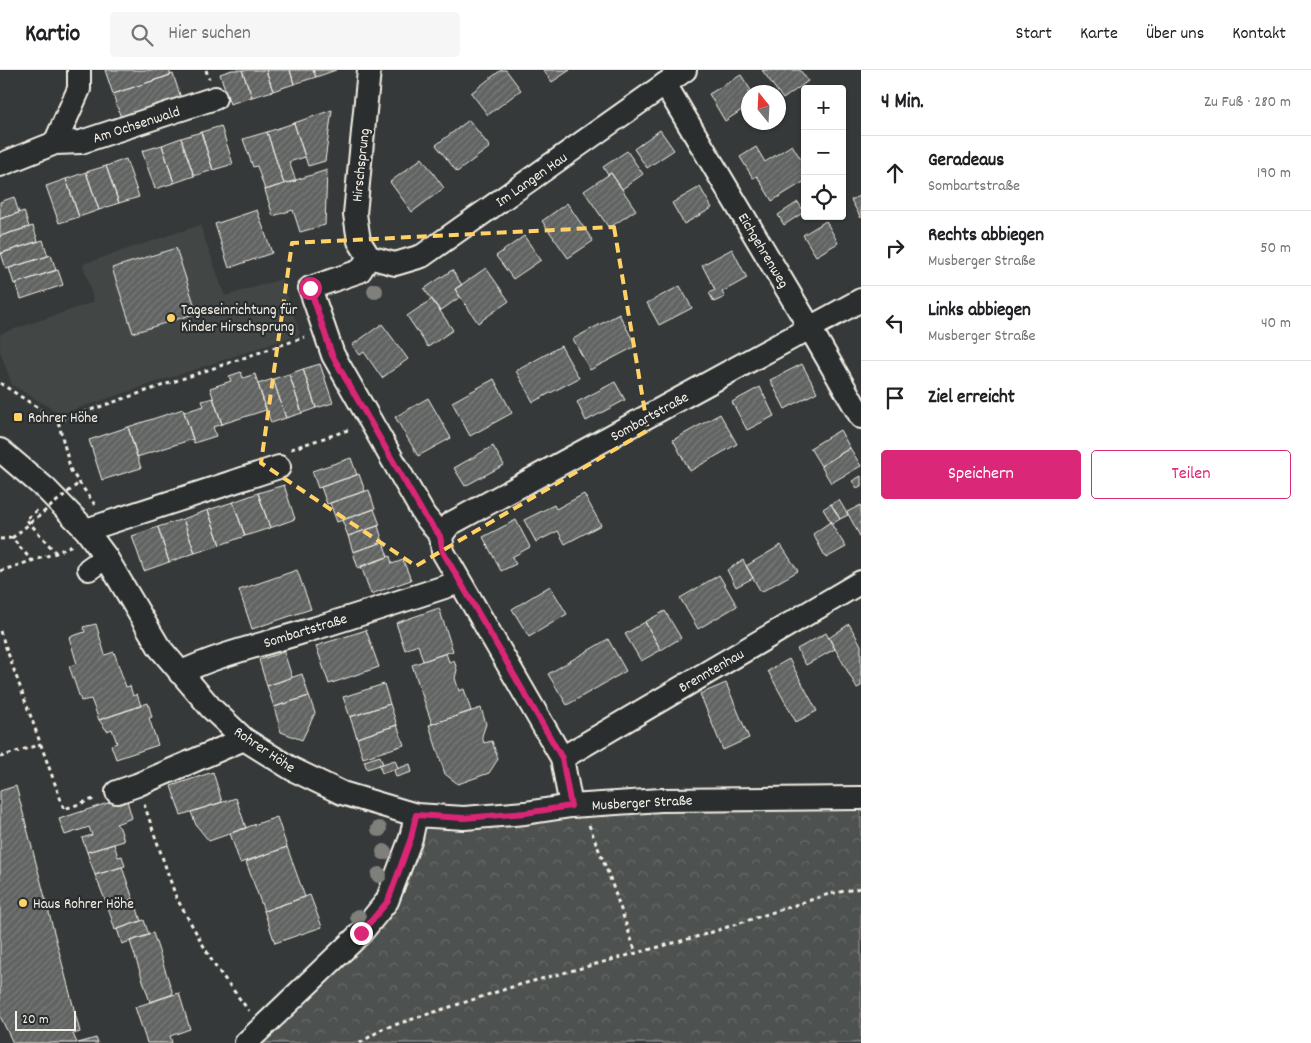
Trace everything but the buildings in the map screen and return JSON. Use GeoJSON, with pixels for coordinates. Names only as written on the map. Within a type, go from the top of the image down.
{"type":"FeatureCollection","features":[{"type":"Feature","properties":{"kind":"street"},"geometry":{"type":"LineString","coordinates":[[56,143],[79,89],[79,70]]}},
{"type":"Feature","properties":{"kind":"street","name":"Hirschsprung"},"geometry":{"type":"LineString","coordinates":[[369,70],[355,214],[359,241],[370,257]]}},
{"type":"Feature","properties":{"kind":"street","name":"Im Langen Hau"},"geometry":{"type":"LineString","coordinates":[[370,257],[394,264],[422,256],[685,70]]}},
{"type":"Feature","properties":{"kind":"street","name":"Eichgehrenweg"},"geometry":{"type":"LineString","coordinates":[[665,84],[861,417]]}},
{"type":"Feature","properties":{"kind":"street","name":"Am Ochsenwald"},"geometry":{"type":"LineString","coordinates":[[0,165],[56,143],[81,142],[214,98]]}},
{"type":"Feature","properties":{"kind":"street"},"geometry":{"type":"LineString","coordinates":[[370,257],[360,271],[310,288],[332,355],[424,515],[440,536],[443,552],[562,758],[576,806]]}},
{"type":"Feature","properties":{"kind":"street","name":"Sombartstraße"},"geometry":{"type":"LineString","coordinates":[[440,536],[450,524],[861,300]]}},
{"type":"Feature","properties":{"kind":"street","name":"Rohrer Höhe"},"geometry":{"type":"LineString","coordinates":[[0,450],[46,490],[81,536],[97,563],[180,674],[210,708],[244,739],[292,769],[342,792],[416,815]]}},
{"type":"Feature","properties":{"kind":"street"},"geometry":{"type":"LineString","coordinates":[[81,536],[279,467]]}},
{"type":"Feature","properties":{"kind":"street","name":"Sombartstraße"},"geometry":{"type":"LineString","coordinates":[[180,674],[198,664],[252,646],[460,582]]}},
{"type":"Feature","properties":{"kind":"street","name":"Brenntenhau"},"geometry":{"type":"LineString","coordinates":[[562,758],[861,582]]}},
{"type":"Feature","properties":{"kind":"street"},"geometry":{"type":"LineString","coordinates":[[127,788],[244,739]]}},
{"type":"Feature","properties":{"kind":"street","name":"Musberger Straße"},"geometry":{"type":"LineString","coordinates":[[416,815],[464,818],[525,813],[576,806],[661,800],[861,798]]}},
{"type":"Feature","properties":{"kind":"street"},"geometry":{"type":"LineString","coordinates":[[254,1036],[361,933],[388,901],[411,838],[416,815]]}},
{"type":"Feature","properties":{"kind":"path"},"geometry":{"type":"LineString","coordinates":[[58,421],[324,331]]}},
{"type":"Feature","properties":{"kind":"path"},"geometry":{"type":"LineString","coordinates":[[0,383],[58,421],[71,471],[79,483],[12,538],[0,539]]}},
{"type":"Feature","properties":{"kind":"path"},"geometry":{"type":"LineString","coordinates":[[279,467],[276,454],[370,422]]}},
{"type":"Feature","properties":{"kind":"path"},"geometry":{"type":"LineString","coordinates":[[42,516],[36,511],[26,519],[56,553]]}},
{"type":"Feature","properties":{"kind":"path"},"geometry":{"type":"LineString","coordinates":[[0,571],[56,553],[81,536]]}},
{"type":"Feature","properties":{"kind":"path"},"geometry":{"type":"LineString","coordinates":[[12,538],[32,561]]}},
{"type":"Feature","properties":{"kind":"path"},"geometry":{"type":"LineString","coordinates":[[0,631],[64,809],[127,788],[176,897],[254,1036]]}},
{"type":"Feature","properties":{"kind":"path"},"geometry":{"type":"LineString","coordinates":[[0,757],[41,744]]}},
{"type":"Feature","properties":{"kind":"path"},"geometry":{"type":"LineString","coordinates":[[576,806],[610,878],[636,954]]}},
{"type":"Feature","properties":{"kind":"path"},"geometry":{"type":"LineString","coordinates":[[360,1043],[382,1029],[442,1008],[515,986],[703,936],[828,894],[861,888]]}},
{"type":"Feature","properties":{"kind":"highlighted area"},"geometry":{"type":"Polygon","coordinates":[[[614,227],[648,430],[416,566],[261,463],[292,243],[614,227]]]}},
{"type":"Feature","properties":{"kind":"shaded area","name":"Tageseinrichtung für Kinder Hirschsprung"},"geometry":{"type":"Polygon","coordinates":[[[200,225],[225,296],[282,279],[300,334],[61,414],[12,385],[0,351],[0,334],[94,302],[83,264],[200,225]]]}},
{"type":"Feature","properties":{"kind":"green space"},"geometry":{"type":"Polygon","coordinates":[[[861,807],[861,1043],[246,1043],[361,933],[420,827],[467,830],[525,825],[573,814],[592,816],[663,810],[861,807]]]}},
{"type":"Feature","properties":{"kind":"place","name":"Tageseinrichtung für Kinder Hirschsprung"},"geometry":{"type":"Point","coordinates":[171,318]}},
{"type":"Feature","properties":{"kind":"place","name":"Rohrer Höhe"},"geometry":{"type":"Point","coordinates":[18,417]}},
{"type":"Feature","properties":{"kind":"place","name":"Haus Rohrer Höhe"},"geometry":{"type":"Point","coordinates":[23,903]}},
{"type":"Feature","properties":{"kind":"route"},"geometry":{"type":"LineString","coordinates":[[310,288],[332,355],[424,515],[440,536],[443,552],[562,758],[571,806],[525,813],[464,818],[416,815],[411,838],[388,901],[361,933]]}}]}
